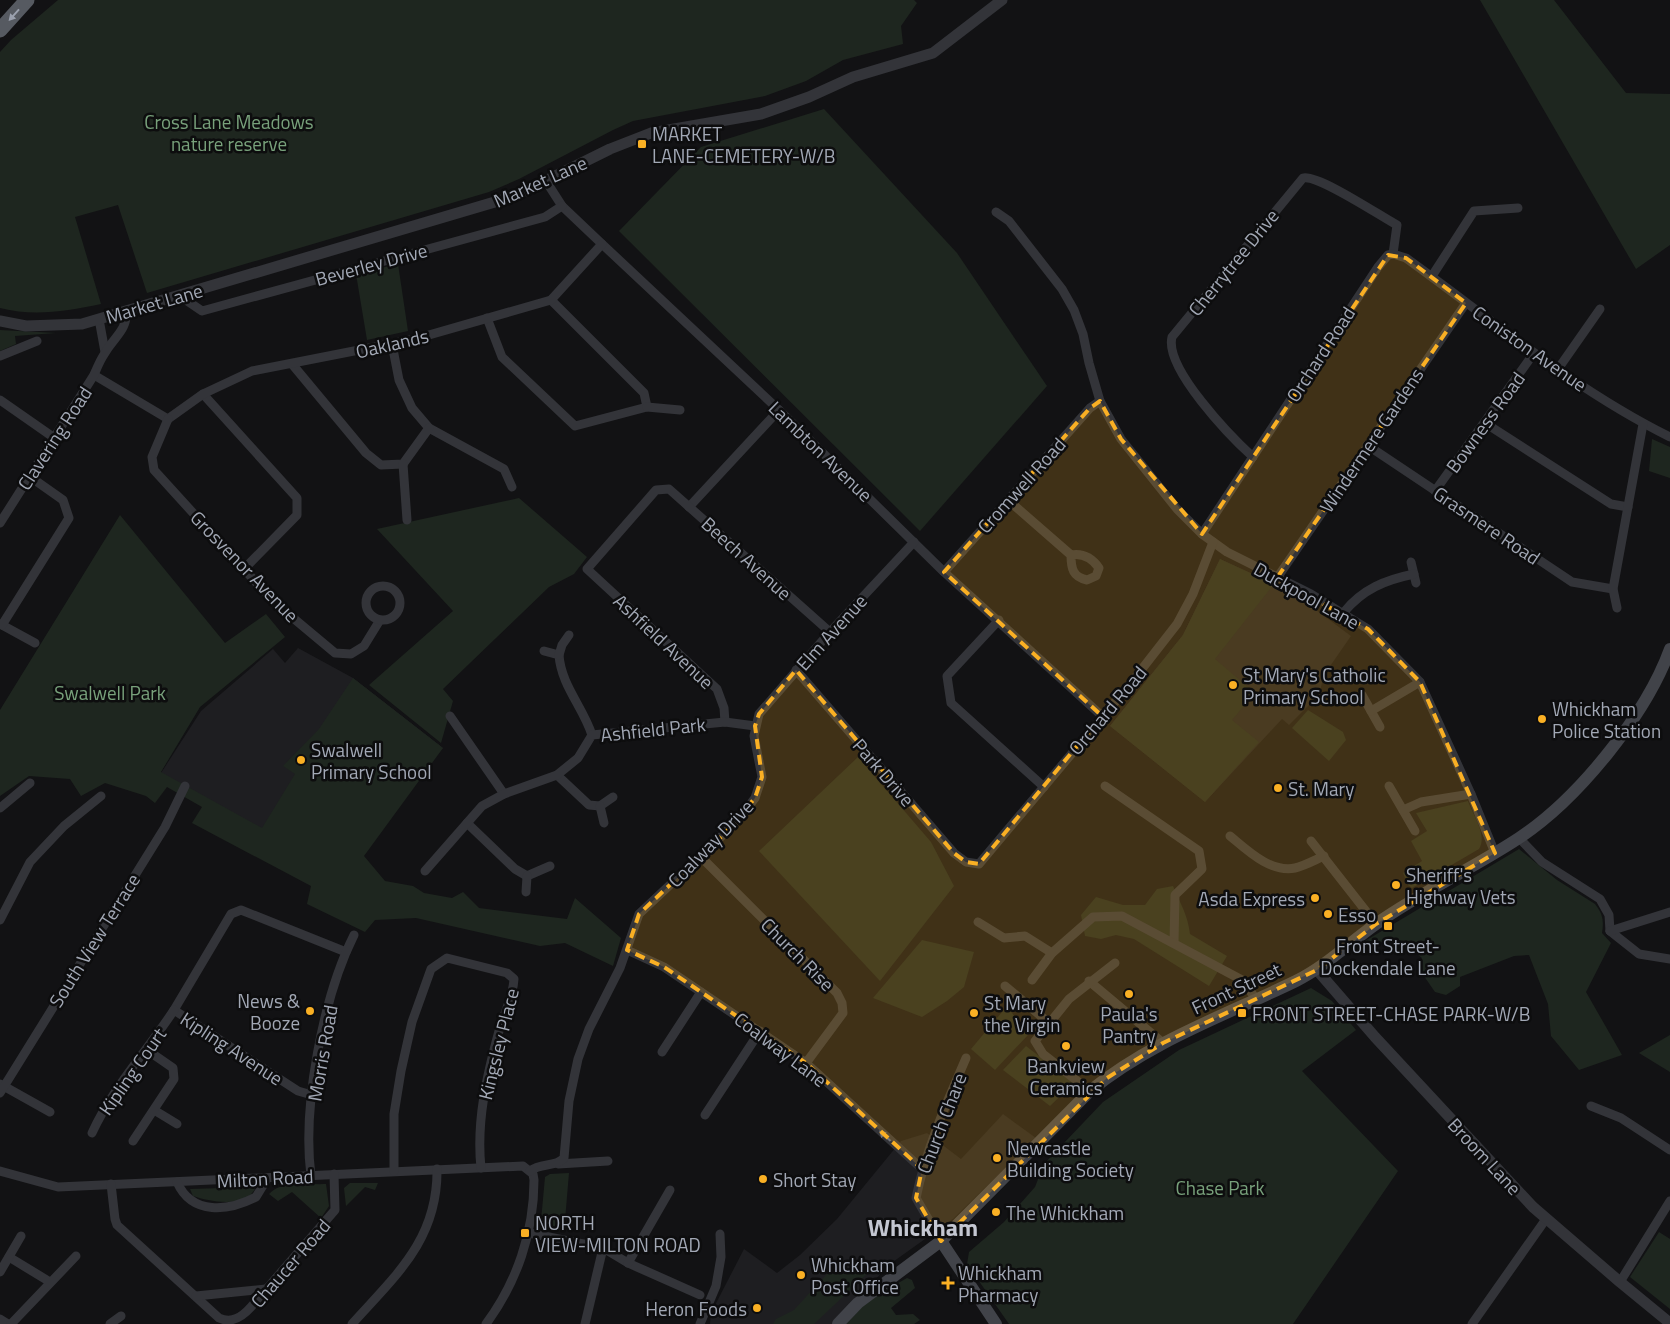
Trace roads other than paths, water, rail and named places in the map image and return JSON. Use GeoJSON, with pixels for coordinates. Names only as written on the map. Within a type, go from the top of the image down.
{"type":"FeatureCollection","features":[{"type":"Feature","properties":{"kind":"highway"},"geometry":{"type":"LineString","coordinates":[[0,30],[27,0]]}},
{"type":"Feature","properties":{"kind":"main road","name":"Front Street"},"geometry":{"type":"LineString","coordinates":[[838,1324],[858,1303],[941,1241],[1090,1091],[1121,1068],[1163,1043],[1317,970],[1376,924],[1519,838],[1549,815],[1575,790],[1631,721],[1651,692],[1670,649]]}},
{"type":"Feature","properties":{"kind":"main road"},"geometry":{"type":"LineString","coordinates":[[941,1241],[996,1324]]}},
{"type":"Feature","properties":{"kind":"street","name":"Market Lane"},"geometry":{"type":"LineString","coordinates":[[0,321],[26,326],[82,324],[515,196],[610,149],[651,133],[762,114],[809,98],[853,77],[934,52],[1002,0]]}},
{"type":"Feature","properties":{"kind":"street","name":"Cherrytree Drive"},"geometry":{"type":"LineString","coordinates":[[1253,457],[1217,421],[1193,392],[1171,348],[1172,337],[1302,178],[1309,177],[1324,183],[1397,226],[1392,254]]}},
{"type":"Feature","properties":{"kind":"street","name":"Lambton Avenue"},"geometry":{"type":"LineString","coordinates":[[546,181],[562,206],[779,410],[944,572],[999,620],[1102,716]]}},
{"type":"Feature","properties":{"kind":"street","name":"Beverley Drive"},"geometry":{"type":"LineString","coordinates":[[180,296],[202,310],[545,217],[562,206]]}},
{"type":"Feature","properties":{"kind":"street"},"geometry":{"type":"LineString","coordinates":[[1432,276],[1474,211],[1518,208]]}},
{"type":"Feature","properties":{"kind":"street","name":"Duckpool Lane"},"geometry":{"type":"LineString","coordinates":[[996,212],[1009,221],[1062,289],[1074,310],[1083,334],[1100,401],[1121,439],[1177,509],[1202,534],[1213,542],[1277,578],[1344,612],[1386,645],[1420,682],[1471,794],[1495,853]]}},
{"type":"Feature","properties":{"kind":"street"},"geometry":{"type":"LineString","coordinates":[[602,244],[551,300],[644,393],[647,406]]}},
{"type":"Feature","properties":{"kind":"street","name":"Coniston Avenue"},"geometry":{"type":"LineString","coordinates":[[1392,254],[1406,258],[1432,276],[1466,303],[1558,369],[1643,424],[1670,437]]}},
{"type":"Feature","properties":{"kind":"street","name":"Orchard Road"},"geometry":{"type":"LineString","coordinates":[[1202,534],[1378,267],[1388,255],[1392,254]]}},
{"type":"Feature","properties":{"kind":"street","name":"Oaklands"},"geometry":{"type":"LineString","coordinates":[[168,419],[203,394],[252,371],[392,344],[551,300]]}},
{"type":"Feature","properties":{"kind":"street","name":"Windermere Gardens"},"geometry":{"type":"LineString","coordinates":[[1277,578],[1466,303]]}},
{"type":"Feature","properties":{"kind":"street"},"geometry":{"type":"LineString","coordinates":[[1558,369],[1600,309]]}},
{"type":"Feature","properties":{"kind":"street","name":"Clavering Road"},"geometry":{"type":"LineString","coordinates":[[1,520],[94,375],[105,352],[117,338],[127,321],[126,312]]}},
{"type":"Feature","properties":{"kind":"street"},"geometry":{"type":"LineString","coordinates":[[487,318],[502,357],[575,426],[647,406],[680,410]]}},
{"type":"Feature","properties":{"kind":"street"},"geometry":{"type":"LineString","coordinates":[[99,319],[105,352]]}},
{"type":"Feature","properties":{"kind":"street"},"geometry":{"type":"LineString","coordinates":[[0,356],[37,342]]}},
{"type":"Feature","properties":{"kind":"street"},"geometry":{"type":"LineString","coordinates":[[392,344],[400,380],[412,408],[429,428],[504,469],[512,487]]}},
{"type":"Feature","properties":{"kind":"street","name":"Bowness Road"},"geometry":{"type":"LineString","coordinates":[[1435,491],[1534,353]]}},
{"type":"Feature","properties":{"kind":"street"},"geometry":{"type":"LineString","coordinates":[[292,364],[366,453],[381,465],[403,464]]}},
{"type":"Feature","properties":{"kind":"street"},"geometry":{"type":"LineString","coordinates":[[94,375],[168,419]]}},
{"type":"Feature","properties":{"kind":"street"},"geometry":{"type":"LineString","coordinates":[[203,394],[296,498],[297,515],[245,568]]}},
{"type":"Feature","properties":{"kind":"street"},"geometry":{"type":"LineString","coordinates":[[0,400],[53,437]]}},
{"type":"Feature","properties":{"kind":"street","name":"Cromwell Road"},"geometry":{"type":"LineString","coordinates":[[944,572],[1090,408],[1100,401]]}},
{"type":"Feature","properties":{"kind":"street"},"geometry":{"type":"LineString","coordinates":[[689,507],[779,410]]}},
{"type":"Feature","properties":{"kind":"street","name":"Grosvenor Avenue"},"geometry":{"type":"LineString","coordinates":[[168,419],[152,457],[154,470],[274,602],[335,652],[351,654],[364,646],[380,620]]}},
{"type":"Feature","properties":{"kind":"street"},"geometry":{"type":"LineString","coordinates":[[1485,422],[1611,504],[1628,507]]}},
{"type":"Feature","properties":{"kind":"street"},"geometry":{"type":"LineString","coordinates":[[1617,608],[1613,589],[1643,424]]}},
{"type":"Feature","properties":{"kind":"street"},"geometry":{"type":"LineString","coordinates":[[407,520],[403,464],[429,428]]}},
{"type":"Feature","properties":{"kind":"street","name":"Grasmere Road"},"geometry":{"type":"LineString","coordinates":[[1367,445],[1572,582],[1613,589]]}},
{"type":"Feature","properties":{"kind":"street"},"geometry":{"type":"LineString","coordinates":[[29,476],[63,500],[69,518],[1,625],[36,643]]}},
{"type":"Feature","properties":{"kind":"street","name":"Beech Avenue"},"geometry":{"type":"LineString","coordinates":[[587,569],[656,490],[669,489],[830,632]]}},
{"type":"Feature","properties":{"kind":"street"},"geometry":{"type":"LineString","coordinates":[[1008,500],[1071,555]]}},
{"type":"Feature","properties":{"kind":"street","name":"Elm Avenue"},"geometry":{"type":"LineString","coordinates":[[755,726],[759,714],[796,670],[914,542]]}},
{"type":"Feature","properties":{"kind":"street","name":"Orchard Road"},"geometry":{"type":"LineString","coordinates":[[979,864],[1176,624],[1193,594],[1213,542]]}},
{"type":"Feature","properties":{"kind":"street"},"geometry":{"type":"LineString","coordinates":[[1344,612],[1356,598],[1372,587],[1415,578],[1411,562]]}},
{"type":"Feature","properties":{"kind":"street","name":"Ashfield Avenue"},"geometry":{"type":"LineString","coordinates":[[587,569],[718,690],[724,708],[725,722]]}},
{"type":"Feature","properties":{"kind":"street"},"geometry":{"type":"LineString","coordinates":[[999,620],[947,676],[951,703],[1044,787]]}},
{"type":"Feature","properties":{"kind":"street"},"geometry":{"type":"LineString","coordinates":[[569,635],[562,645],[559,655],[564,680],[586,716],[592,735]]}},
{"type":"Feature","properties":{"kind":"street"},"geometry":{"type":"LineString","coordinates":[[544,651],[559,655]]}},
{"type":"Feature","properties":{"kind":"street","name":"Park Drive"},"geometry":{"type":"LineString","coordinates":[[796,670],[954,853],[966,862],[979,864]]}},
{"type":"Feature","properties":{"kind":"street"},"geometry":{"type":"LineString","coordinates":[[1371,710],[1420,682]]}},
{"type":"Feature","properties":{"kind":"street"},"geometry":{"type":"LineString","coordinates":[[1362,695],[1380,727]]}},
{"type":"Feature","properties":{"kind":"street"},"geometry":{"type":"LineString","coordinates":[[450,716],[504,794]]}},
{"type":"Feature","properties":{"kind":"street","name":"Ashfield Park"},"geometry":{"type":"LineString","coordinates":[[425,871],[482,806],[504,794],[558,775],[578,758],[592,735],[725,722],[755,726]]}},
{"type":"Feature","properties":{"kind":"street","name":"Coalway Drive"},"geometry":{"type":"LineString","coordinates":[[557,1164],[565,1156],[569,1102],[578,1059],[589,1029],[627,950],[639,914],[744,814],[755,798],[762,777],[754,736],[755,726]]}},
{"type":"Feature","properties":{"kind":"street"},"geometry":{"type":"LineString","coordinates":[[558,775],[588,805],[600,806],[613,797]]}},
{"type":"Feature","properties":{"kind":"street"},"geometry":{"type":"LineString","coordinates":[[0,808],[30,783]]}},
{"type":"Feature","properties":{"kind":"street","name":"South View Terrace"},"geometry":{"type":"LineString","coordinates":[[1,1088],[165,827],[185,786]]}},
{"type":"Feature","properties":{"kind":"street"},"geometry":{"type":"LineString","coordinates":[[1105,786],[1199,851],[1202,869],[1174,895],[1174,943]]}},
{"type":"Feature","properties":{"kind":"street"},"geometry":{"type":"LineString","coordinates":[[1389,786],[1415,830]]}},
{"type":"Feature","properties":{"kind":"street"},"geometry":{"type":"LineString","coordinates":[[1403,810],[1421,802],[1471,794]]}},
{"type":"Feature","properties":{"kind":"street"},"geometry":{"type":"LineString","coordinates":[[0,920],[30,862],[64,826],[101,796]]}},
{"type":"Feature","properties":{"kind":"street"},"geometry":{"type":"LineString","coordinates":[[600,806],[604,823]]}},
{"type":"Feature","properties":{"kind":"street"},"geometry":{"type":"LineString","coordinates":[[467,823],[515,869],[527,876]]}},
{"type":"Feature","properties":{"kind":"street"},"geometry":{"type":"LineString","coordinates":[[1230,836],[1254,856],[1268,864],[1282,867],[1294,868],[1324,856]]}},
{"type":"Feature","properties":{"kind":"street"},"geometry":{"type":"LineString","coordinates":[[1519,838],[1542,862],[1600,899],[1609,915],[1610,931],[1639,954],[1670,959]]}},
{"type":"Feature","properties":{"kind":"street"},"geometry":{"type":"LineString","coordinates":[[1311,841],[1376,924]]}},
{"type":"Feature","properties":{"kind":"street","name":"Church Rise"},"geometry":{"type":"LineString","coordinates":[[700,856],[837,993],[842,1003],[843,1013],[806,1062]]}},
{"type":"Feature","properties":{"kind":"street"},"geometry":{"type":"LineString","coordinates":[[527,876],[550,866]]}},
{"type":"Feature","properties":{"kind":"street"},"geometry":{"type":"LineString","coordinates":[[526,892],[527,876]]}},
{"type":"Feature","properties":{"kind":"street","name":"Kipling Avenue"},"geometry":{"type":"LineString","coordinates":[[312,1096],[285,1082],[174,1010],[231,914],[241,910],[346,952]]}},
{"type":"Feature","properties":{"kind":"street"},"geometry":{"type":"LineString","coordinates":[[1610,931],[1670,912]]}},
{"type":"Feature","properties":{"kind":"street"},"geometry":{"type":"LineString","coordinates":[[1032,980],[1052,953],[1093,917],[1122,916],[1242,980],[1256,999]]}},
{"type":"Feature","properties":{"kind":"street"},"geometry":{"type":"LineString","coordinates":[[978,922],[1004,938],[1025,936],[1052,953]]}},
{"type":"Feature","properties":{"kind":"street","name":"Morris Road"},"geometry":{"type":"LineString","coordinates":[[311,1176],[309,1148],[312,1096],[324,1024],[346,952],[354,935]]}},
{"type":"Feature","properties":{"kind":"street","name":"Coalway Lane"},"geometry":{"type":"LineString","coordinates":[[627,950],[664,967],[806,1062],[922,1169]]}},
{"type":"Feature","properties":{"kind":"street","name":"Kingsley Place"},"geometry":{"type":"LineString","coordinates":[[394,1171],[394,1114],[412,1022],[431,969],[447,958],[507,973],[514,979],[514,991],[500,1029],[485,1086],[480,1132],[481,1168]]}},
{"type":"Feature","properties":{"kind":"street"},"geometry":{"type":"LineString","coordinates":[[1090,1091],[1044,1054],[1037,1046],[1037,1037],[1069,999],[1114,963]]}},
{"type":"Feature","properties":{"kind":"street","name":"Broom Lane"},"geometry":{"type":"LineString","coordinates":[[1317,970],[1437,1105],[1546,1219],[1670,1323]]}},
{"type":"Feature","properties":{"kind":"street"},"geometry":{"type":"LineString","coordinates":[[1089,982],[1163,1043]]}},
{"type":"Feature","properties":{"kind":"street"},"geometry":{"type":"LineString","coordinates":[[1005,986],[1048,1022]]}},
{"type":"Feature","properties":{"kind":"street"},"geometry":{"type":"LineString","coordinates":[[662,1052],[701,992]]}},
{"type":"Feature","properties":{"kind":"street","name":"Kipling Court"},"geometry":{"type":"LineString","coordinates":[[92,1133],[136,1060],[147,1050],[174,1010]]}},
{"type":"Feature","properties":{"kind":"street"},"geometry":{"type":"LineString","coordinates":[[705,1115],[760,1031]]}},
{"type":"Feature","properties":{"kind":"street"},"geometry":{"type":"LineString","coordinates":[[134,1141],[174,1080],[173,1068],[147,1050]]}},
{"type":"Feature","properties":{"kind":"street","name":"Church Chare"},"geometry":{"type":"LineString","coordinates":[[941,1241],[916,1198],[922,1169],[936,1124],[966,1058]]}},
{"type":"Feature","properties":{"kind":"street"},"geometry":{"type":"LineString","coordinates":[[1,1088],[50,1112]]}},
{"type":"Feature","properties":{"kind":"street"},"geometry":{"type":"LineString","coordinates":[[1590,1106],[1620,1118],[1670,1150]]}},
{"type":"Feature","properties":{"kind":"street"},"geometry":{"type":"LineString","coordinates":[[154,1110],[177,1124]]}},
{"type":"Feature","properties":{"kind":"street"},"geometry":{"type":"LineString","coordinates":[[486,1324],[500,1305],[518,1267],[529,1234],[534,1191],[534,1180],[530,1171],[540,1165],[608,1161]]}},
{"type":"Feature","properties":{"kind":"street","name":"Milton Road"},"geometry":{"type":"LineString","coordinates":[[0,1171],[58,1187],[267,1179],[334,1174],[517,1166],[530,1171]]}},
{"type":"Feature","properties":{"kind":"street"},"geometry":{"type":"LineString","coordinates":[[352,1324],[401,1270],[421,1241],[433,1205],[437,1169]]}},
{"type":"Feature","properties":{"kind":"street","name":"Chaucer Road"},"geometry":{"type":"LineString","coordinates":[[196,1296],[223,1321],[239,1319],[335,1210],[334,1174]]}},
{"type":"Feature","properties":{"kind":"street"},"geometry":{"type":"LineString","coordinates":[[177,1182],[182,1194],[192,1201],[208,1207],[222,1209],[256,1197],[267,1179]]}},
{"type":"Feature","properties":{"kind":"street"},"geometry":{"type":"LineString","coordinates":[[112,1184],[115,1219],[118,1225],[196,1296],[266,1289]]}},
{"type":"Feature","properties":{"kind":"street"},"geometry":{"type":"LineString","coordinates":[[628,1262],[670,1190]]}},
{"type":"Feature","properties":{"kind":"street"},"geometry":{"type":"LineString","coordinates":[[1620,1282],[1669,1205]]}},
{"type":"Feature","properties":{"kind":"street"},"geometry":{"type":"LineString","coordinates":[[1472,1324],[1546,1219]]}},
{"type":"Feature","properties":{"kind":"street"},"geometry":{"type":"LineString","coordinates":[[529,1234],[603,1248],[628,1262],[700,1295]]}},
{"type":"Feature","properties":{"kind":"street"},"geometry":{"type":"LineString","coordinates":[[700,1324],[716,1286],[721,1258],[720,1234]]}},
{"type":"Feature","properties":{"kind":"street"},"geometry":{"type":"LineString","coordinates":[[0,1272],[21,1236]]}},
{"type":"Feature","properties":{"kind":"street"},"geometry":{"type":"LineString","coordinates":[[585,1324],[603,1248]]}},
{"type":"Feature","properties":{"kind":"street"},"geometry":{"type":"LineString","coordinates":[[0,1319],[10,1324],[76,1256]]}},
{"type":"Feature","properties":{"kind":"street"},"geometry":{"type":"LineString","coordinates":[[9,1257],[50,1282]]}},
{"type":"Feature","properties":{"kind":"street"},"geometry":{"type":"LineString","coordinates":[[110,1324],[121,1316]]}},
{"type":"Feature","properties":{"kind":"place","name":"MARKET LANE-CEMETERY-W/B"},"geometry":{"type":"Point","coordinates":[642,144]}},
{"type":"Feature","properties":{"kind":"place","name":"St Mary's Catholic Primary School"},"geometry":{"type":"Point","coordinates":[1233,685]}},
{"type":"Feature","properties":{"kind":"place","name":"Whickham Police Station"},"geometry":{"type":"Point","coordinates":[1542,719]}},
{"type":"Feature","properties":{"kind":"place","name":"Swalwell Primary School"},"geometry":{"type":"Point","coordinates":[301,760]}},
{"type":"Feature","properties":{"kind":"place","name":"St. Mary"},"geometry":{"type":"Point","coordinates":[1278,788]}},
{"type":"Feature","properties":{"kind":"place","name":"Sheriff's Highway Vets"},"geometry":{"type":"Point","coordinates":[1396,885]}},
{"type":"Feature","properties":{"kind":"place","name":"Asda Express"},"geometry":{"type":"Point","coordinates":[1315,898]}},
{"type":"Feature","properties":{"kind":"place","name":"Esso"},"geometry":{"type":"Point","coordinates":[1328,914]}},
{"type":"Feature","properties":{"kind":"place","name":"Front Street- Dockendale Lane"},"geometry":{"type":"Point","coordinates":[1388,926]}},
{"type":"Feature","properties":{"kind":"place","name":"Paula's Pantry"},"geometry":{"type":"Point","coordinates":[1129,994]}},
{"type":"Feature","properties":{"kind":"place","name":"News & Booze"},"geometry":{"type":"Point","coordinates":[310,1011]}},
{"type":"Feature","properties":{"kind":"place","name":"St Mary the Virgin"},"geometry":{"type":"Point","coordinates":[974,1013]}},
{"type":"Feature","properties":{"kind":"place","name":"FRONT STREET-CHASE PARK-W/B"},"geometry":{"type":"Point","coordinates":[1242,1013]}},
{"type":"Feature","properties":{"kind":"place","name":"Bankview Ceramics"},"geometry":{"type":"Point","coordinates":[1066,1046]}},
{"type":"Feature","properties":{"kind":"place","name":"Newcastle Building Society"},"geometry":{"type":"Point","coordinates":[997,1158]}},
{"type":"Feature","properties":{"kind":"place","name":"Short Stay"},"geometry":{"type":"Point","coordinates":[763,1179]}},
{"type":"Feature","properties":{"kind":"place","name":"The Whickham"},"geometry":{"type":"Point","coordinates":[996,1212]}},
{"type":"Feature","properties":{"kind":"place","name":"NORTH VIEW-MILTON ROAD"},"geometry":{"type":"Point","coordinates":[525,1233]}},
{"type":"Feature","properties":{"kind":"place","name":"Whickham Post Office"},"geometry":{"type":"Point","coordinates":[801,1275]}},
{"type":"Feature","properties":{"kind":"place","name":"Whickham Pharmacy"},"geometry":{"type":"Point","coordinates":[948,1283]}},
{"type":"Feature","properties":{"kind":"place","name":"Heron Foods"},"geometry":{"type":"Point","coordinates":[757,1308]}},
{"type":"Feature","properties":{"kind":"district","name":"Whickham"},"geometry":{"type":"Point","coordinates":[923,1227]}},
{"type":"Feature","properties":{"kind":"park label","name":"Cross Lane Meadows nature reserve"},"geometry":{"type":"Point","coordinates":[229,132]}},
{"type":"Feature","properties":{"kind":"park label","name":"Swalwell Park"},"geometry":{"type":"Point","coordinates":[110,692]}},
{"type":"Feature","properties":{"kind":"park label","name":"Chase Park"},"geometry":{"type":"Point","coordinates":[1220,1187]}}]}
